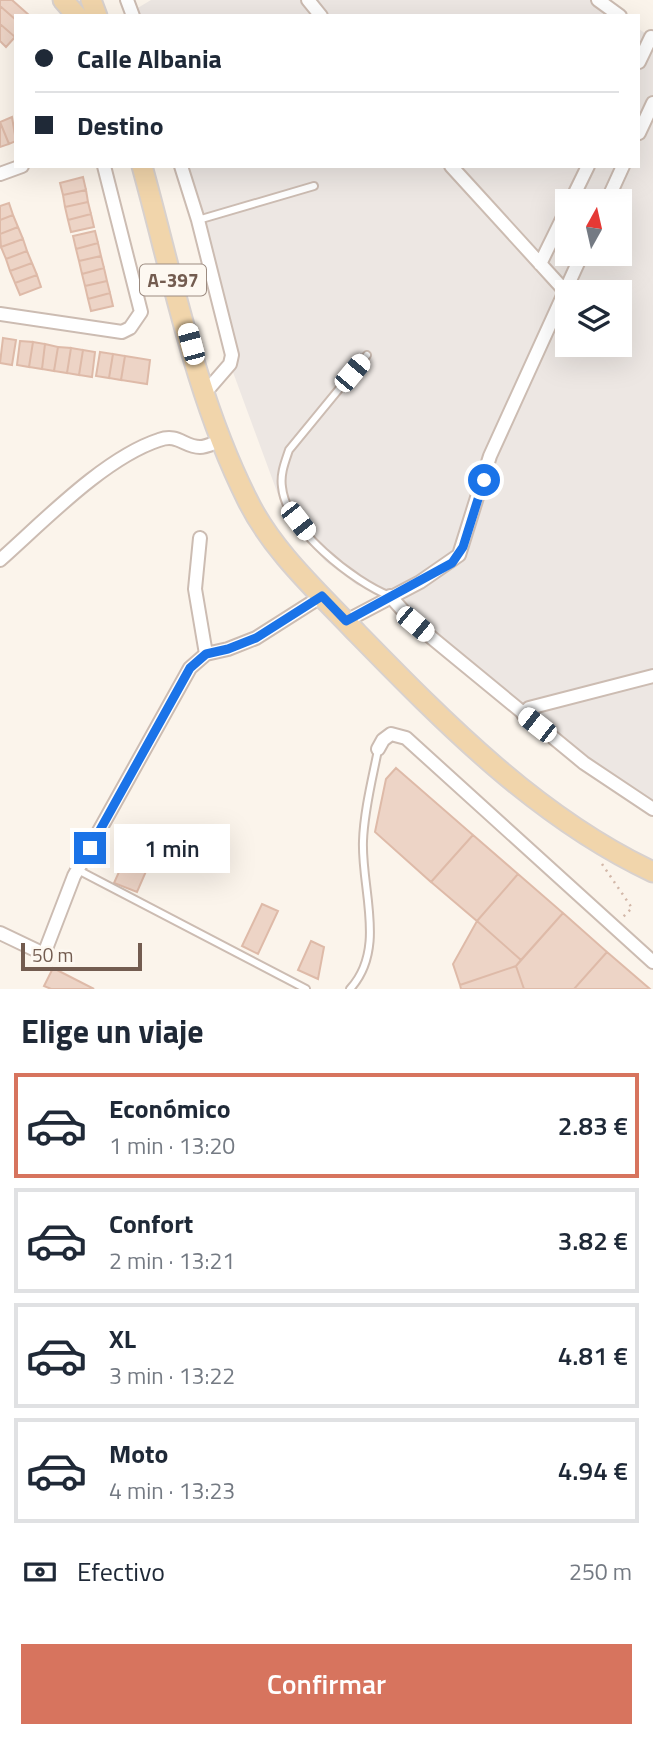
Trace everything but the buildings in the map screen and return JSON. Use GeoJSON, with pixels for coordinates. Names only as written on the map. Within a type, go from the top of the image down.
{"type":"FeatureCollection","features":[{"type":"Feature","properties":{"kind":"main road"},"geometry":{"type":"LineString","coordinates":[[63,0],[75,14]]}},
{"type":"Feature","properties":{"kind":"main road","name":"A-397"},"geometry":{"type":"LineString","coordinates":[[143,168],[204,394],[220,442],[262,527],[322,596],[407,684],[520,786],[581,832],[653,872]]}},
{"type":"Feature","properties":{"kind":"street"},"geometry":{"type":"LineString","coordinates":[[308,0],[319,14]]}},
{"type":"Feature","properties":{"kind":"street"},"geometry":{"type":"LineString","coordinates":[[598,0],[617,14]]}},
{"type":"Feature","properties":{"kind":"street"},"geometry":{"type":"LineString","coordinates":[[640,60],[652,38]]}},
{"type":"Feature","properties":{"kind":"street"},"geometry":{"type":"LineString","coordinates":[[645,127],[653,103]]}},
{"type":"Feature","properties":{"kind":"street"},"geometry":{"type":"LineString","coordinates":[[0,174],[16,168]]}},
{"type":"Feature","properties":{"kind":"street"},"geometry":{"type":"LineString","coordinates":[[0,314],[122,332],[137,321],[141,312],[105,168]]}},
{"type":"Feature","properties":{"kind":"street"},"geometry":{"type":"LineString","coordinates":[[182,168],[198,220],[232,355],[230,364],[204,394]]}},
{"type":"Feature","properties":{"kind":"street"},"geometry":{"type":"LineString","coordinates":[[453,168],[555,280]]}},
{"type":"Feature","properties":{"kind":"street"},"geometry":{"type":"LineString","coordinates":[[577,189],[587,168]]}},
{"type":"Feature","properties":{"kind":"street"},"geometry":{"type":"LineString","coordinates":[[612,189],[622,168]]}},
{"type":"Feature","properties":{"kind":"street"},"geometry":{"type":"LineString","coordinates":[[540,264],[555,233]]}},
{"type":"Feature","properties":{"kind":"street"},"geometry":{"type":"LineString","coordinates":[[346,621],[452,563],[463,547],[490,456],[555,313]]}},
{"type":"Feature","properties":{"kind":"street"},"geometry":{"type":"LineString","coordinates":[[0,560],[84,485],[136,451],[160,439],[178,438],[200,447],[220,442]]}},
{"type":"Feature","properties":{"kind":"street"},"geometry":{"type":"LineString","coordinates":[[200,538],[195,589],[206,654]]}},
{"type":"Feature","properties":{"kind":"street"},"geometry":{"type":"LineString","coordinates":[[0,933],[44,954],[78,870],[161,715],[190,668],[206,654],[256,638],[322,596]]}},
{"type":"Feature","properties":{"kind":"street"},"geometry":{"type":"LineString","coordinates":[[390,596],[415,624],[523,714],[617,788],[653,809]]}},
{"type":"Feature","properties":{"kind":"street"},"geometry":{"type":"LineString","coordinates":[[523,714],[529,708],[653,676]]}},
{"type":"Feature","properties":{"kind":"street"},"geometry":{"type":"LineString","coordinates":[[378,749],[387,736],[397,734],[406,737],[653,962]]}},
{"type":"Feature","properties":{"kind":"lane"},"geometry":{"type":"LineString","coordinates":[[198,220],[313,186]]}},
{"type":"Feature","properties":{"kind":"lane"},"geometry":{"type":"LineString","coordinates":[[367,355],[289,450],[282,469],[282,488],[287,506],[322,550],[365,586],[390,596]]}},
{"type":"Feature","properties":{"kind":"lane"},"geometry":{"type":"LineString","coordinates":[[350,989],[358,980],[368,959],[369,926],[363,842],[378,749]]}},
{"type":"Feature","properties":{"kind":"lane"},"geometry":{"type":"LineString","coordinates":[[78,870],[306,989]]}},
{"type":"Feature","properties":{"kind":"shaded area"},"geometry":{"type":"Polygon","coordinates":[[[151,0],[598,0],[617,14],[132,14],[131,12],[151,0]]]}},
{"type":"Feature","properties":{"kind":"shaded area"},"geometry":{"type":"Polygon","coordinates":[[[640,30],[653,39],[653,103],[643,125],[653,123],[653,809],[617,788],[390,597],[357,585],[325,561],[283,508],[230,364],[181,168],[640,168],[640,30]]]}},
{"type":"Feature","properties":{"kind":"route"},"geometry":{"type":"LineString","coordinates":[[90,848],[161,715],[190,668],[206,654],[256,638],[322,596],[346,621],[452,563],[463,547],[484,480]]}}]}
